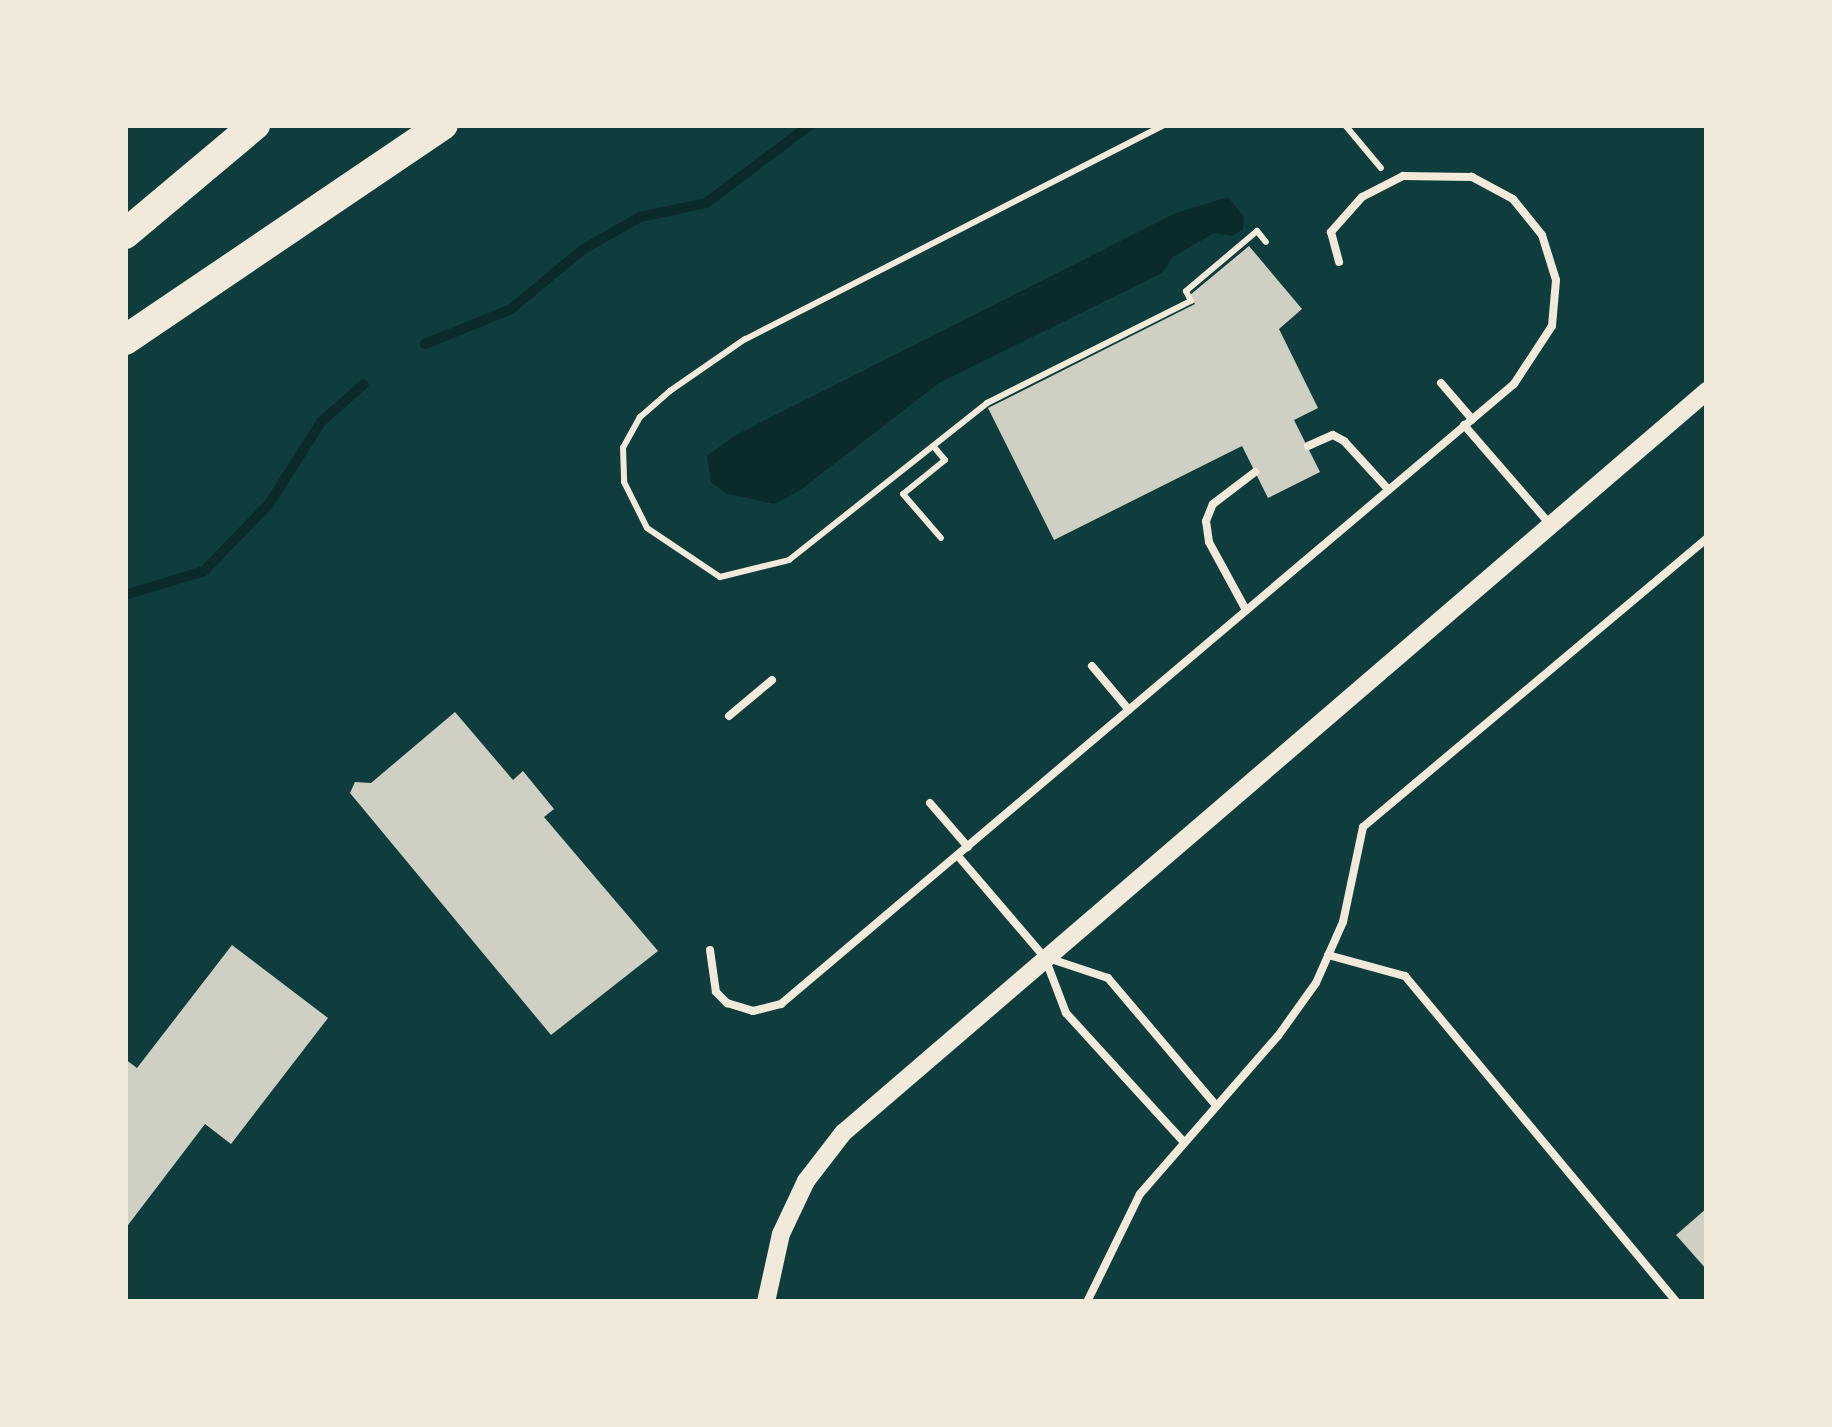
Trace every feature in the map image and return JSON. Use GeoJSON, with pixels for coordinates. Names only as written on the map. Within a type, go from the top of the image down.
{"type":"FeatureCollection","features":[{"type":"Feature","properties":{"kind":"highway"},"geometry":{"type":"LineString","coordinates":[[125,234],[254,125]]}},
{"type":"Feature","properties":{"kind":"highway"},"geometry":{"type":"LineString","coordinates":[[125,340],[443,125]]}},
{"type":"Feature","properties":{"kind":"street"},"geometry":{"type":"LineString","coordinates":[[766,1302],[781,1234],[806,1180],[842,1133],[1707,391]]}},
{"type":"Feature","properties":{"kind":"lane"},"geometry":{"type":"LineString","coordinates":[[710,950],[716,992],[742,1010],[765,1011],[958,856],[1514,384],[1543,348],[1556,303],[1551,257],[1529,216],[1494,186],[1449,172],[1391,180],[1340,214],[1332,232],[1339,262]]}},
{"type":"Feature","properties":{"kind":"lane"},"geometry":{"type":"LineString","coordinates":[[1441,383],[1551,526]]}},
{"type":"Feature","properties":{"kind":"lane"},"geometry":{"type":"LineString","coordinates":[[1308,446],[1333,436],[1344,441],[1388,490]]}},
{"type":"Feature","properties":{"kind":"lane"},"geometry":{"type":"LineString","coordinates":[[1246,610],[1209,542],[1206,521],[1213,504],[1255,472]]}},
{"type":"Feature","properties":{"kind":"lane"},"geometry":{"type":"LineString","coordinates":[[1086,1302],[1140,1194],[1182,1140],[1278,1036],[1328,954],[1342,922],[1363,827],[1707,538]]}},
{"type":"Feature","properties":{"kind":"lane"},"geometry":{"type":"LineString","coordinates":[[1092,666],[1129,710]]}},
{"type":"Feature","properties":{"kind":"lane"},"geometry":{"type":"LineString","coordinates":[[730,716],[772,680]]}},
{"type":"Feature","properties":{"kind":"lane"},"geometry":{"type":"LineString","coordinates":[[930,803],[968,847]]}},
{"type":"Feature","properties":{"kind":"lane"},"geometry":{"type":"LineString","coordinates":[[958,856],[1045,958],[1066,1013],[1182,1140]]}},
{"type":"Feature","properties":{"kind":"lane"},"geometry":{"type":"LineString","coordinates":[[1328,954],[1405,976],[1676,1302]]}},
{"type":"Feature","properties":{"kind":"lane"},"geometry":{"type":"LineString","coordinates":[[1045,958],[1108,978],[1215,1104]]}},
{"type":"Feature","properties":{"kind":"lane"},"geometry":{"type":"LineString","coordinates":[[1658,1302],[1669,1293]]}},
{"type":"Feature","properties":{"kind":"path"},"geometry":{"type":"LineString","coordinates":[[1164,125],[711,360],[640,417],[628,432],[621,466],[648,528],[708,574],[731,577],[800,554],[986,403],[1190,301],[1186,291],[1257,231],[1266,242]]}},
{"type":"Feature","properties":{"kind":"path"},"geometry":{"type":"LineString","coordinates":[[1345,125],[1391,180]]}},
{"type":"Feature","properties":{"kind":"path"},"geometry":{"type":"LineString","coordinates":[[934,446],[945,460],[904,494],[941,538]]}},
{"type":"Feature","properties":{"kind":"water"},"geometry":{"type":"Polygon","coordinates":[[[1228,197],[1244,217],[1243,229],[1232,236],[1214,233],[1173,257],[1162,273],[939,383],[799,491],[774,504],[725,493],[711,482],[707,456],[734,436],[1176,213],[1228,197]]]}},
{"type":"Feature","properties":{"kind":"building"},"geometry":{"type":"Polygon","coordinates":[[[1249,246],[1302,309],[1279,329],[1318,408],[1294,420],[1320,472],[1268,498],[1242,446],[1054,540],[988,408],[1195,304],[1190,295],[1249,246]]]}},
{"type":"Feature","properties":{"kind":"building"},"geometry":{"type":"Polygon","coordinates":[[[455,712],[513,780],[523,771],[554,809],[544,817],[658,951],[551,1035],[350,793],[355,782],[371,783],[455,712]]]}},
{"type":"Feature","properties":{"kind":"building"},"geometry":{"type":"Polygon","coordinates":[[[232,945],[328,1018],[231,1144],[205,1124],[125,1229],[125,1059],[137,1068],[232,945]]]}},
{"type":"Feature","properties":{"kind":"building"},"geometry":{"type":"Polygon","coordinates":[[[1707,1208],[1707,1270],[1676,1235],[1707,1208]]]}},
{"type":"Feature","properties":{"kind":"waterway"},"geometry":{"type":"LineString","coordinates":[[425,344],[511,309],[582,250],[640,217],[706,203],[810,125]]}},
{"type":"Feature","properties":{"kind":"waterway"},"geometry":{"type":"LineString","coordinates":[[125,595],[204,571],[269,504],[321,422],[364,384]]}}]}
